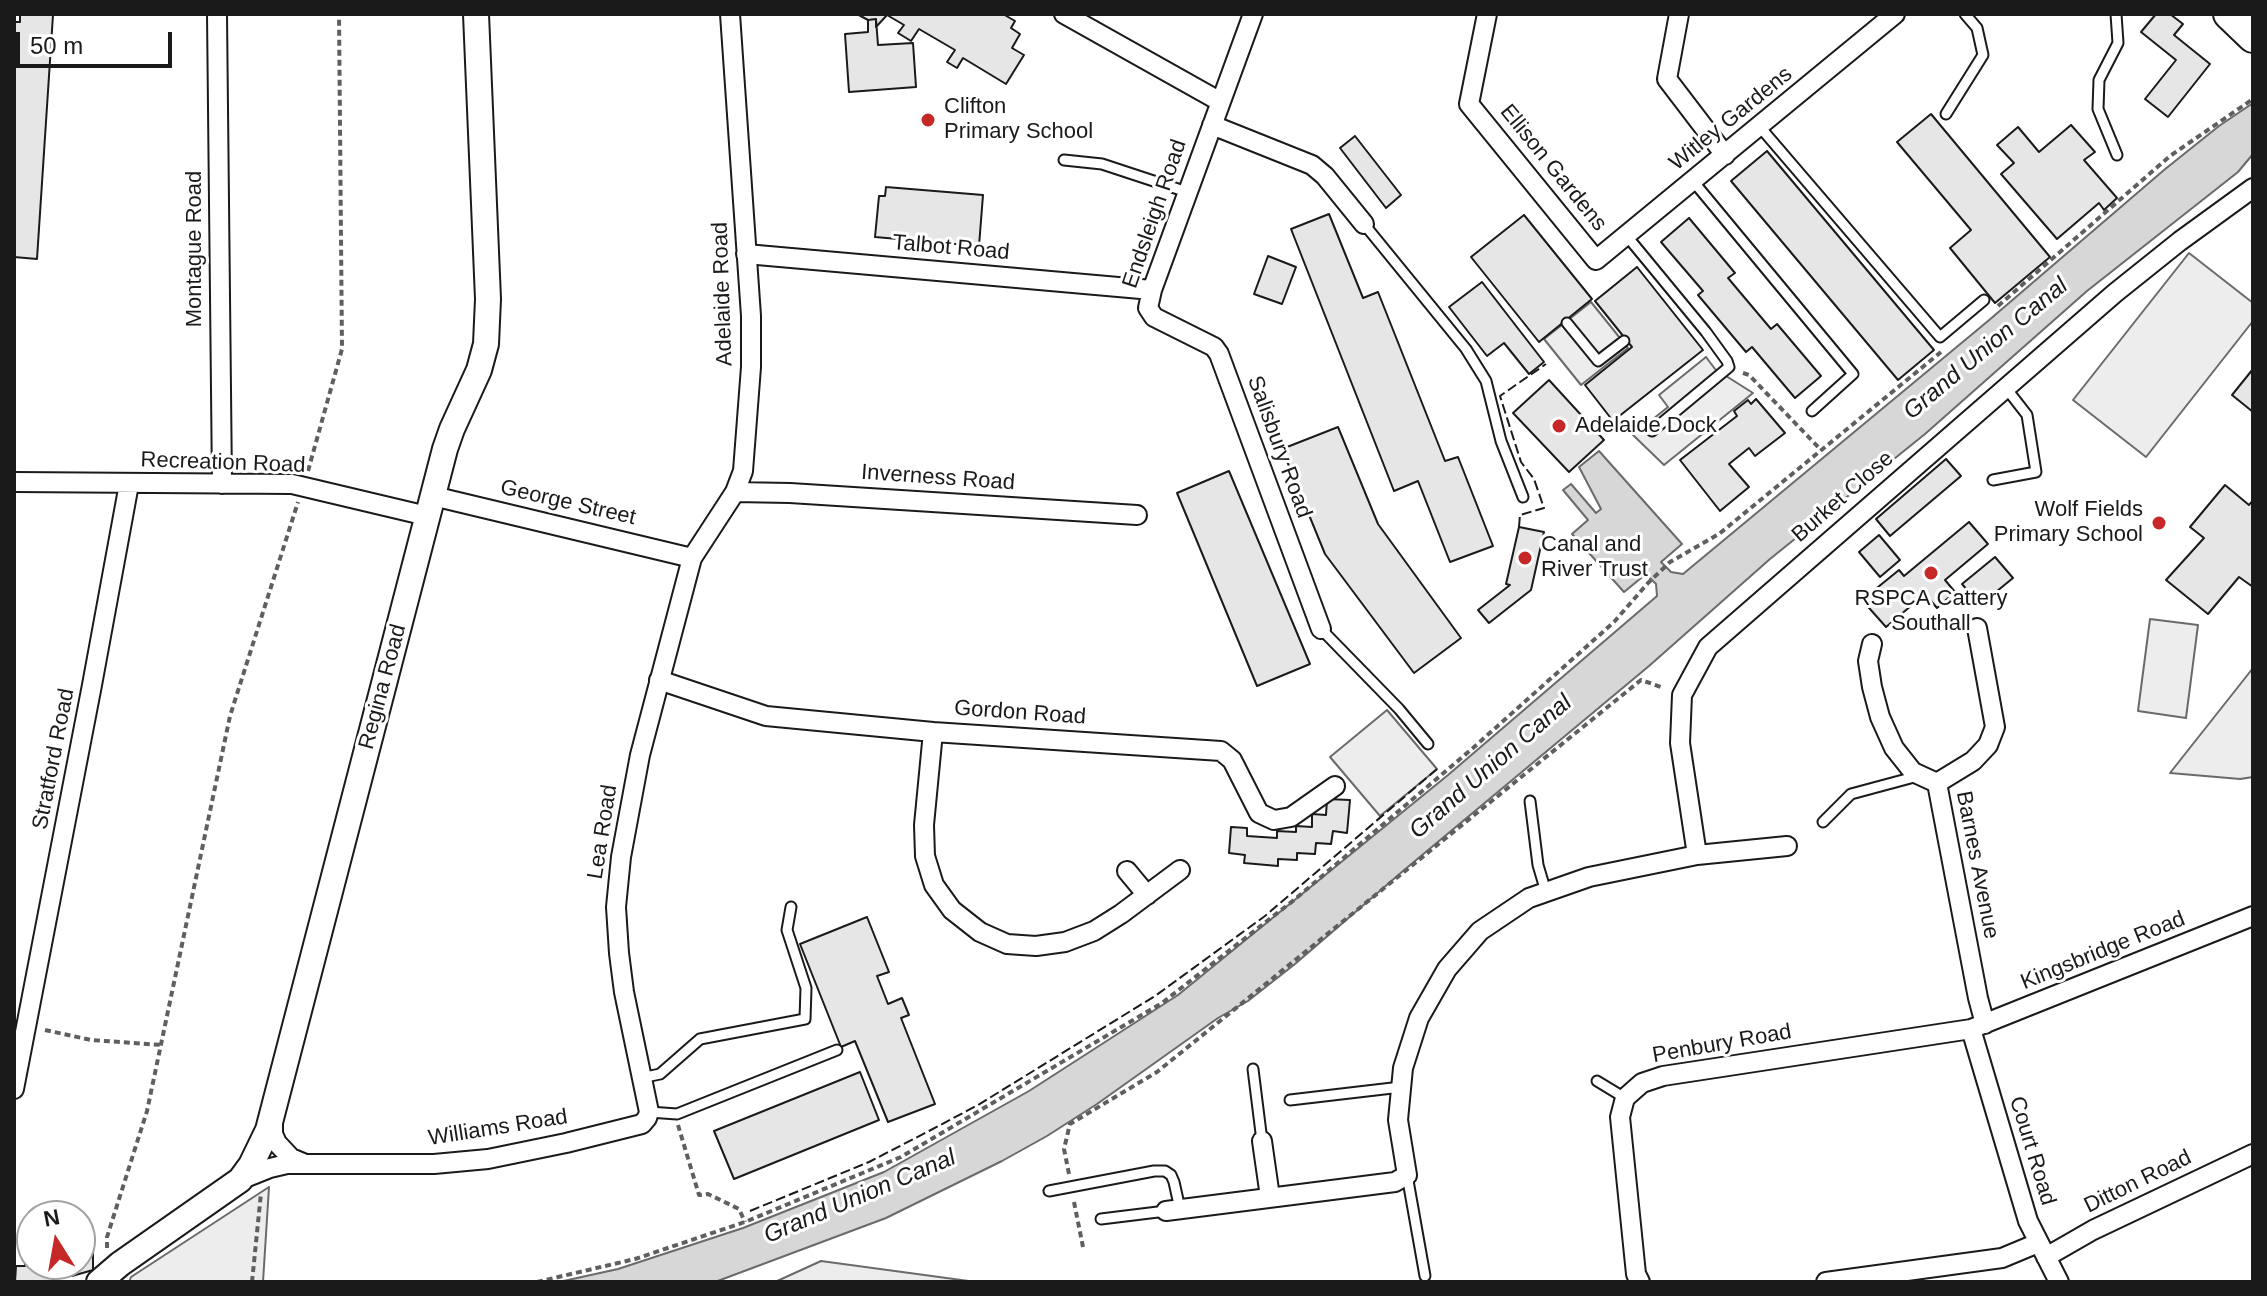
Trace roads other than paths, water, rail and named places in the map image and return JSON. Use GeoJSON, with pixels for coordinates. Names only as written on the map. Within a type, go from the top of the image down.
{"type":"FeatureCollection","features":[{"type":"Feature","properties":{"kind":"main road"},"geometry":{"type":"LineString","coordinates":[[2229,14],[2253,37]]}},
{"type":"Feature","properties":{"kind":"street","name":"Montague Road"},"geometry":{"type":"LineString","coordinates":[[217,14],[222,484]]}},
{"type":"Feature","properties":{"kind":"street","name":"Regina Road"},"geometry":{"type":"LineString","coordinates":[[99,1282],[240,1180],[261,1148],[273,1111],[430,506],[452,429],[479,370],[486,344],[488,322],[476,14]]}},
{"type":"Feature","properties":{"kind":"street","name":"Adelaide Road"},"geometry":{"type":"LineString","coordinates":[[692,558],[735,492],[743,471],[751,367],[751,316],[730,14]]}},
{"type":"Feature","properties":{"kind":"street"},"geometry":{"type":"LineString","coordinates":[[1064,14],[1219,101]]}},
{"type":"Feature","properties":{"kind":"street","name":"Endsleigh Road"},"geometry":{"type":"LineString","coordinates":[[1154,317],[1148,308],[1152,290],[1253,14]]}},
{"type":"Feature","properties":{"kind":"street","name":"Ellison Gardens"},"geometry":{"type":"LineString","coordinates":[[1487,14],[1469,104],[1596,260]]}},
{"type":"Feature","properties":{"kind":"street"},"geometry":{"type":"LineString","coordinates":[[1679,14],[1667,79],[1725,155]]}},
{"type":"Feature","properties":{"kind":"street","name":"Witley Gardens"},"geometry":{"type":"LineString","coordinates":[[1596,260],[1895,14]]}},
{"type":"Feature","properties":{"kind":"street","name":"Endsleigh Road"},"geometry":{"type":"LineString","coordinates":[[1212,125],[1312,165],[1325,176],[1364,224]]}},
{"type":"Feature","properties":{"kind":"street","name":"Burket Close"},"geometry":{"type":"LineString","coordinates":[[1697,855],[1680,743],[1682,695],[1708,647],[2125,284],[2253,188]]}},
{"type":"Feature","properties":{"kind":"street","name":"Talbot Road"},"geometry":{"type":"LineString","coordinates":[[746,254],[1152,290]]}},
{"type":"Feature","properties":{"kind":"street","name":"Salisbury Road"},"geometry":{"type":"LineString","coordinates":[[1154,317],[1214,347],[1219,354],[1321,629]]}},
{"type":"Feature","properties":{"kind":"street","name":"Recreation Road"},"geometry":{"type":"LineString","coordinates":[[14,482],[303,486],[430,506]]}},
{"type":"Feature","properties":{"kind":"street","name":"Stratford Road"},"geometry":{"type":"LineString","coordinates":[[14,1089],[129,484]]}},
{"type":"Feature","properties":{"kind":"street","name":"Inverness Road"},"geometry":{"type":"LineString","coordinates":[[735,492],[1137,515]]}},
{"type":"Feature","properties":{"kind":"street","name":"George Street"},"geometry":{"type":"LineString","coordinates":[[430,506],[692,558]]}},
{"type":"Feature","properties":{"kind":"street","name":"Lea Road"},"geometry":{"type":"LineString","coordinates":[[648,1115],[624,992],[616,907],[629,810],[659,680],[692,558]]}},
{"type":"Feature","properties":{"kind":"street"},"geometry":{"type":"LineString","coordinates":[[1872,644],[1868,661],[1880,717],[1894,748],[1913,772],[1929,779],[1973,761],[1988,745],[1995,727],[1977,628]]}},
{"type":"Feature","properties":{"kind":"street","name":"Gordon Road"},"geometry":{"type":"LineString","coordinates":[[659,680],[766,716],[933,732],[1221,751],[1232,760],[1259,813],[1274,820],[1291,817],[1335,786]]}},
{"type":"Feature","properties":{"kind":"street"},"geometry":{"type":"LineString","coordinates":[[933,732],[924,825],[925,856],[934,885],[952,910],[980,932],[1007,944],[1036,946],[1065,942],[1094,931],[1180,870]]}},
{"type":"Feature","properties":{"kind":"street","name":"Barnes Avenue"},"geometry":{"type":"LineString","coordinates":[[1929,779],[1978,998],[1978,1027]]}},
{"type":"Feature","properties":{"kind":"street"},"geometry":{"type":"LineString","coordinates":[[1173,1210],[1395,1182],[1407,1175],[1398,1120],[1403,1068],[1419,1018],[1447,969],[1480,931],[1529,898],[1589,877],[1697,855],[1787,846]]}},
{"type":"Feature","properties":{"kind":"street"},"geometry":{"type":"LineString","coordinates":[[1127,871],[1147,895]]}},
{"type":"Feature","properties":{"kind":"street","name":"Kingsbridge Road"},"geometry":{"type":"LineString","coordinates":[[1978,1027],[2253,916]]}},
{"type":"Feature","properties":{"kind":"street","name":"Penbury Road"},"geometry":{"type":"LineString","coordinates":[[1625,1098],[1642,1083],[1663,1076],[1978,1027]]}},
{"type":"Feature","properties":{"kind":"street","name":"Court Road"},"geometry":{"type":"LineString","coordinates":[[1978,1027],[2028,1221],[2059,1282]]}},
{"type":"Feature","properties":{"kind":"street"},"geometry":{"type":"LineString","coordinates":[[1625,1098],[1620,1117],[1636,1274],[1640,1282]]}},
{"type":"Feature","properties":{"kind":"street"},"geometry":{"type":"LineString","coordinates":[[273,1111],[272,1123],[277,1143],[291,1158],[303,1163]]}},
{"type":"Feature","properties":{"kind":"street","name":"Williams Road"},"geometry":{"type":"LineString","coordinates":[[240,1180],[287,1164],[434,1164],[488,1159],[642,1124],[648,1115]]}},
{"type":"Feature","properties":{"kind":"street"},"geometry":{"type":"LineString","coordinates":[[1262,1141],[1270,1197]]}},
{"type":"Feature","properties":{"kind":"street","name":"Ditton Road"},"geometry":{"type":"LineString","coordinates":[[2042,1250],[2093,1230],[2253,1154]]}},
{"type":"Feature","properties":{"kind":"street"},"geometry":{"type":"LineString","coordinates":[[1826,1282],[2042,1250]]}},
{"type":"Feature","properties":{"kind":"lane"},"geometry":{"type":"LineString","coordinates":[[1946,114],[1983,55],[1977,28],[1965,14]]}},
{"type":"Feature","properties":{"kind":"lane"},"geometry":{"type":"LineString","coordinates":[[2116,14],[2118,43],[2099,80],[2098,109],[2117,155]]}},
{"type":"Feature","properties":{"kind":"lane"},"geometry":{"type":"LineString","coordinates":[[1760,127],[1940,337],[1984,300]]}},
{"type":"Feature","properties":{"kind":"lane"},"geometry":{"type":"LineString","coordinates":[[1064,160],[1102,164],[1187,192]]}},
{"type":"Feature","properties":{"kind":"lane"},"geometry":{"type":"LineString","coordinates":[[1693,181],[1853,374],[1812,411]]}},
{"type":"Feature","properties":{"kind":"lane"},"geometry":{"type":"LineString","coordinates":[[1364,224],[1466,349],[1486,381],[1501,441],[1523,497]]}},
{"type":"Feature","properties":{"kind":"lane"},"geometry":{"type":"LineString","coordinates":[[1626,235],[1674,302],[1729,367],[1652,431]]}},
{"type":"Feature","properties":{"kind":"lane"},"geometry":{"type":"LineString","coordinates":[[1567,323],[1598,361],[1624,341]]}},
{"type":"Feature","properties":{"kind":"lane"},"geometry":{"type":"LineString","coordinates":[[1993,480],[2036,472],[2027,415],[2006,388]]}},
{"type":"Feature","properties":{"kind":"lane"},"geometry":{"type":"LineString","coordinates":[[1321,629],[1399,709],[1428,744]]}},
{"type":"Feature","properties":{"kind":"lane"},"geometry":{"type":"LineString","coordinates":[[1823,822],[1851,794],[1929,779]]}},
{"type":"Feature","properties":{"kind":"lane"},"geometry":{"type":"LineString","coordinates":[[1530,801],[1538,865],[1546,892]]}},
{"type":"Feature","properties":{"kind":"lane"},"geometry":{"type":"LineString","coordinates":[[641,1078],[660,1074],[700,1039],[805,1019],[806,988],[787,930],[791,907]]}},
{"type":"Feature","properties":{"kind":"lane"},"geometry":{"type":"LineString","coordinates":[[648,1115],[677,1114],[837,1050]]}},
{"type":"Feature","properties":{"kind":"lane"},"geometry":{"type":"LineString","coordinates":[[1253,1069],[1262,1141]]}},
{"type":"Feature","properties":{"kind":"lane"},"geometry":{"type":"LineString","coordinates":[[1597,1081],[1625,1098]]}},
{"type":"Feature","properties":{"kind":"lane"},"geometry":{"type":"LineString","coordinates":[[1290,1100],[1401,1087]]}},
{"type":"Feature","properties":{"kind":"lane"},"geometry":{"type":"LineString","coordinates":[[1049,1191],[1154,1171],[1165,1171],[1171,1175],[1174,1182],[1173,1210],[1101,1219]]}},
{"type":"Feature","properties":{"kind":"lane"},"geometry":{"type":"LineString","coordinates":[[1407,1175],[1425,1276]]}},
{"type":"Feature","properties":{"kind":"water","name":"Grand Union Canal"},"geometry":{"type":"Polygon","coordinates":[[[2253,103],[2253,154],[2238,172],[2087,291],[1925,434],[1770,559],[1649,666],[1248,1001],[1218,1018],[1047,1136],[886,1218],[715,1282],[559,1282],[618,1269],[743,1228],[884,1172],[1029,1091],[1178,995],[1448,775],[1657,596],[1656,584],[1646,574],[1624,592],[1572,534],[1588,520],[1563,490],[1571,484],[1596,513],[1601,509],[1579,467],[1599,451],[1682,544],[1661,562],[1671,572],[1683,574],[1988,321],[2164,170],[2253,103]]]}},
{"type":"Feature","properties":{"kind":"place","name":"Clifton Primary School"},"geometry":{"type":"Point","coordinates":[928,120]}},
{"type":"Feature","properties":{"kind":"place","name":"Adelaide Dock"},"geometry":{"type":"Point","coordinates":[1559,426]}},
{"type":"Feature","properties":{"kind":"place","name":"Wolf Fields Primary School"},"geometry":{"type":"Point","coordinates":[2159,523]}},
{"type":"Feature","properties":{"kind":"place","name":"Canal and River Trust"},"geometry":{"type":"Point","coordinates":[1525,558]}},
{"type":"Feature","properties":{"kind":"place","name":"RSPCA Cattery Southall"},"geometry":{"type":"Point","coordinates":[1931,573]}}]}
